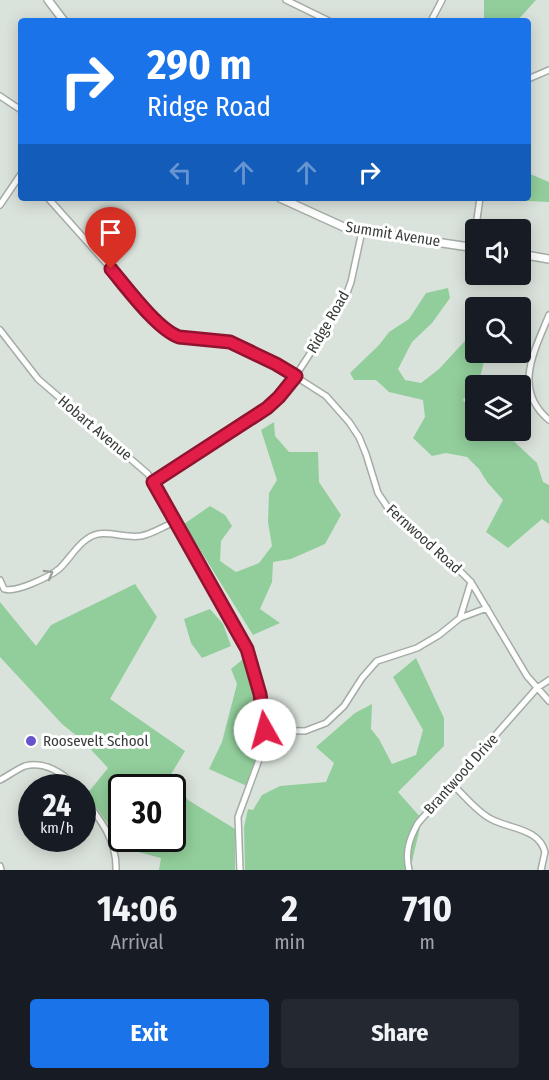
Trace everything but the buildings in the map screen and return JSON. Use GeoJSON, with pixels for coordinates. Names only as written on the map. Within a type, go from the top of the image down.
{"type":"FeatureCollection","features":[{"type":"Feature","properties":{"kind":"street"},"geometry":{"type":"LineString","coordinates":[[48,0],[62,18]]}},
{"type":"Feature","properties":{"kind":"street"},"geometry":{"type":"LineString","coordinates":[[286,0],[323,18]]}},
{"type":"Feature","properties":{"kind":"street"},"geometry":{"type":"LineString","coordinates":[[433,18],[442,0]]}},
{"type":"Feature","properties":{"kind":"street"},"geometry":{"type":"LineString","coordinates":[[531,78],[548,71]]}},
{"type":"Feature","properties":{"kind":"street"},"geometry":{"type":"LineString","coordinates":[[0,96],[18,108]]}},
{"type":"Feature","properties":{"kind":"street"},"geometry":{"type":"LineString","coordinates":[[0,205],[18,178]]}},
{"type":"Feature","properties":{"kind":"street","name":"Fernwood Road"},"geometry":{"type":"LineString","coordinates":[[51,201],[165,329],[179,337],[230,342],[276,364],[326,396],[349,422],[366,454],[378,493],[388,508],[395,517],[447,558],[471,582],[519,664],[549,701]]}},
{"type":"Feature","properties":{"kind":"street","name":"Summit Avenue"},"geometry":{"type":"LineString","coordinates":[[286,201],[348,229],[465,246]]}},
{"type":"Feature","properties":{"kind":"street"},"geometry":{"type":"LineString","coordinates":[[477,219],[480,201]]}},
{"type":"Feature","properties":{"kind":"street","name":"Ridge Road"},"geometry":{"type":"LineString","coordinates":[[153,482],[267,408],[279,397],[296,376],[345,298],[351,282],[362,231]]}},
{"type":"Feature","properties":{"kind":"street"},"geometry":{"type":"LineString","coordinates":[[531,256],[549,259]]}},
{"type":"Feature","properties":{"kind":"street"},"geometry":{"type":"LineString","coordinates":[[549,315],[528,371],[535,401],[549,420]]}},
{"type":"Feature","properties":{"kind":"street","name":"Hobart Avenue"},"geometry":{"type":"LineString","coordinates":[[0,330],[38,379],[140,466],[153,482],[247,649],[260,694],[265,730],[260,757],[238,817],[240,870]]}},
{"type":"Feature","properties":{"kind":"street"},"geometry":{"type":"LineString","coordinates":[[0,580],[4,589],[10,591],[34,583],[57,570],[86,540],[98,533],[141,536],[175,522]]}},
{"type":"Feature","properties":{"kind":"street"},"geometry":{"type":"LineString","coordinates":[[460,618],[471,582]]}},
{"type":"Feature","properties":{"kind":"street"},"geometry":{"type":"LineString","coordinates":[[265,730],[305,731],[326,723],[344,706],[362,678],[377,661],[429,642],[460,618],[487,608]]}},
{"type":"Feature","properties":{"kind":"street","name":"Brantwood Drive"},"geometry":{"type":"LineString","coordinates":[[410,870],[407,849],[411,836],[427,810],[537,688],[549,680]]}},
{"type":"Feature","properties":{"kind":"street"},"geometry":{"type":"LineString","coordinates":[[0,780],[25,766],[41,766],[61,774]]}},
{"type":"Feature","properties":{"kind":"street"},"geometry":{"type":"LineString","coordinates":[[452,784],[489,819],[524,831],[538,839],[545,852],[541,870]]}},
{"type":"Feature","properties":{"kind":"street"},"geometry":{"type":"LineString","coordinates":[[96,815],[108,831],[114,851],[116,870]]}},
{"type":"Feature","properties":{"kind":"green space"},"geometry":{"type":"Polygon","coordinates":[[[484,0],[536,0],[520,18],[484,18],[484,0]]]}},
{"type":"Feature","properties":{"kind":"green space"},"geometry":{"type":"Polygon","coordinates":[[[531,174],[549,182],[549,202],[529,201],[531,201],[531,174]]]}},
{"type":"Feature","properties":{"kind":"green space"},"geometry":{"type":"Polygon","coordinates":[[[448,288],[450,298],[432,323],[412,342],[398,369],[405,380],[421,383],[439,369],[465,341],[465,363],[484,363],[481,375],[465,375],[465,398],[463,400],[465,402],[465,441],[514,441],[537,463],[543,482],[549,485],[549,524],[542,519],[508,548],[486,532],[503,500],[479,469],[467,457],[446,453],[432,456],[413,438],[425,417],[423,400],[389,392],[376,380],[354,380],[350,373],[389,332],[409,319],[426,293],[448,288]]]}},
{"type":"Feature","properties":{"kind":"green space"},"geometry":{"type":"Polygon","coordinates":[[[274,422],[275,436],[289,452],[318,452],[319,482],[341,515],[325,544],[291,559],[273,562],[272,582],[260,609],[280,623],[253,635],[184,524],[210,506],[225,515],[232,526],[221,541],[220,561],[236,572],[259,563],[272,546],[268,522],[269,493],[277,480],[261,430],[274,422]]]}},
{"type":"Feature","properties":{"kind":"green space"},"geometry":{"type":"Polygon","coordinates":[[[135,584],[157,617],[110,699],[185,751],[171,774],[108,774],[108,824],[96,807],[96,783],[108,768],[83,741],[62,724],[0,657],[0,602],[36,646],[51,625],[135,584]]]}},
{"type":"Feature","properties":{"kind":"green space"},"geometry":{"type":"Polygon","coordinates":[[[210,609],[223,624],[231,646],[202,658],[191,643],[184,619],[210,609]]]}},
{"type":"Feature","properties":{"kind":"green space"},"geometry":{"type":"Polygon","coordinates":[[[416,658],[444,718],[444,746],[398,792],[422,819],[410,870],[245,870],[244,827],[248,809],[253,810],[262,795],[280,786],[326,782],[334,763],[316,747],[355,713],[372,704],[371,729],[392,764],[416,755],[423,730],[393,677],[416,658]]]}},
{"type":"Feature","properties":{"kind":"green space"},"geometry":{"type":"Polygon","coordinates":[[[243,659],[260,716],[259,747],[247,786],[209,769],[222,742],[237,684],[231,669],[243,659]]]}},
{"type":"Feature","properties":{"kind":"green space"},"geometry":{"type":"Polygon","coordinates":[[[186,797],[235,829],[235,870],[159,870],[161,858],[139,852],[186,852],[186,797]]]}},
{"type":"Feature","properties":{"kind":"place","name":"Roosevelt School"},"geometry":{"type":"Point","coordinates":[31,741]}},
{"type":"Feature","properties":{"kind":"route"},"geometry":{"type":"LineString","coordinates":[[111,269],[158,322],[172,334],[179,337],[218,339],[230,342],[296,376],[267,408],[153,482],[247,649],[260,694],[265,730]]}}]}
